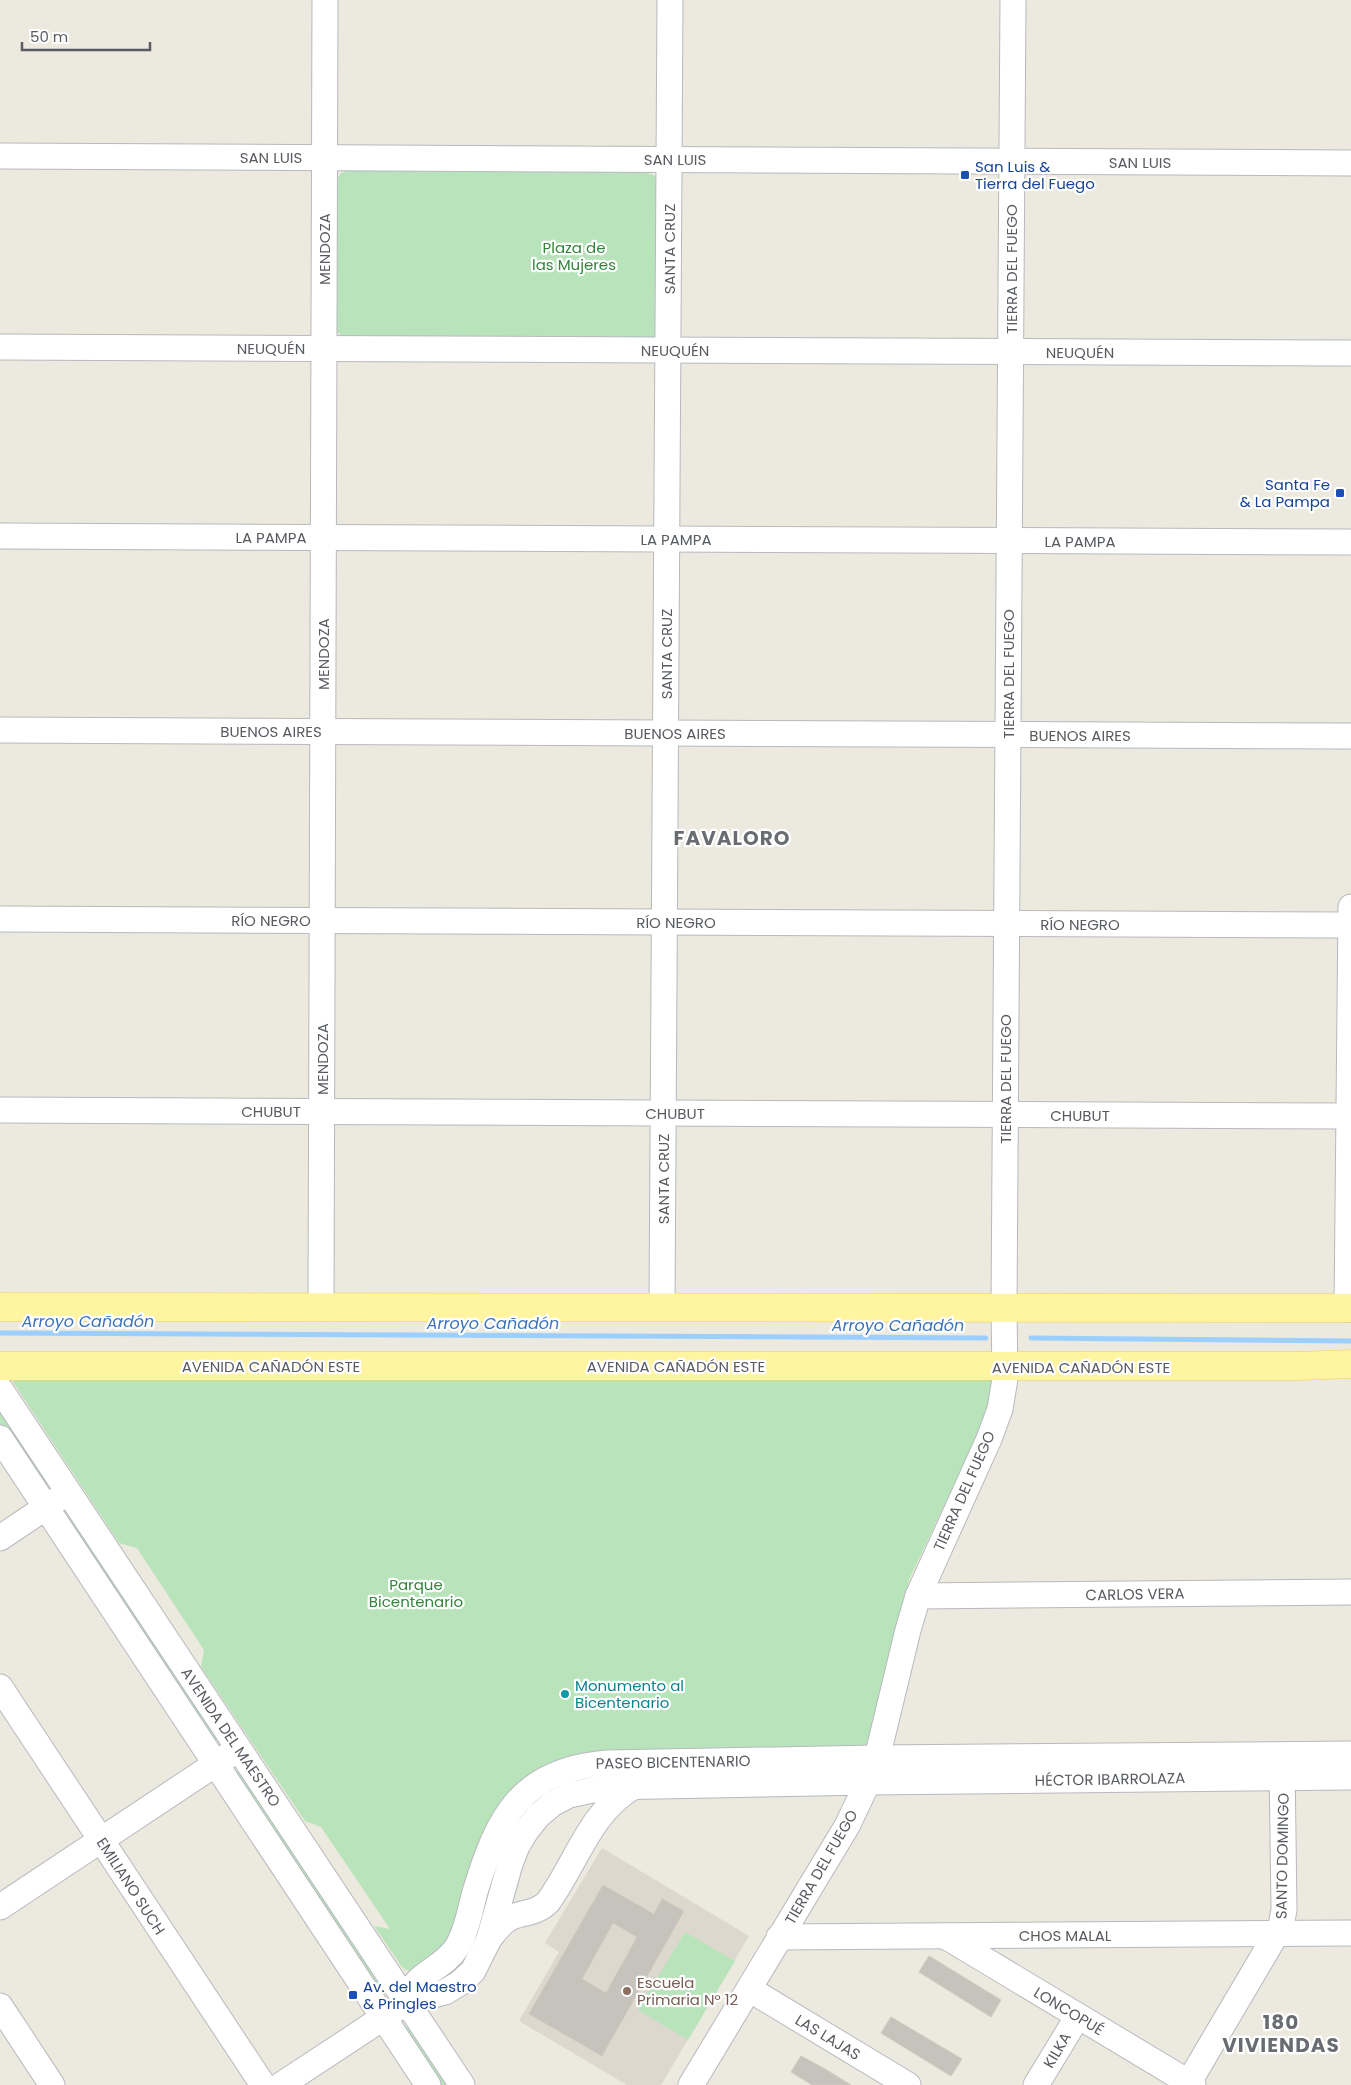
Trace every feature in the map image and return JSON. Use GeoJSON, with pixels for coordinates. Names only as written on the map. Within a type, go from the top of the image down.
{"type":"FeatureCollection","features":[{"type":"Feature","properties":{"kind":"main road"},"geometry":{"type":"LineString","coordinates":[[0,1307],[1349,1308]]}},
{"type":"Feature","properties":{"kind":"main road","name":"AVENIDA CAÑADÓN ESTE"},"geometry":{"type":"LineString","coordinates":[[0,1366],[1299,1366],[1351,1364]]}},
{"type":"Feature","properties":{"kind":"street","name":"MENDOZA"},"geometry":{"type":"LineString","coordinates":[[321,1307],[325,0]]}},
{"type":"Feature","properties":{"kind":"street","name":"SANTA CRUZ"},"geometry":{"type":"LineString","coordinates":[[662,1308],[670,0]]}},
{"type":"Feature","properties":{"kind":"street","name":"TIERRA DEL FUEGO"},"geometry":{"type":"LineString","coordinates":[[691,2085],[846,1826],[868,1782],[877,1758],[918,1596],[995,1423],[1004,1393],[1006,1366],[1004,1308],[1012,0]]}},
{"type":"Feature","properties":{"kind":"street","name":"SAN LUIS"},"geometry":{"type":"LineString","coordinates":[[0,156],[1351,163]]}},
{"type":"Feature","properties":{"kind":"street","name":"NEUQUÉN"},"geometry":{"type":"LineString","coordinates":[[0,346],[1351,353]]}},
{"type":"Feature","properties":{"kind":"street","name":"LA PAMPA"},"geometry":{"type":"LineString","coordinates":[[0,536],[1351,542]]}},
{"type":"Feature","properties":{"kind":"street","name":"BUENOS AIRES"},"geometry":{"type":"LineString","coordinates":[[0,730],[1351,736]]}},
{"type":"Feature","properties":{"kind":"street"},"geometry":{"type":"LineString","coordinates":[[1349,1308],[1351,907]]}},
{"type":"Feature","properties":{"kind":"street","name":"RÍO NEGRO"},"geometry":{"type":"LineString","coordinates":[[0,919],[1351,925]]}},
{"type":"Feature","properties":{"kind":"street","name":"CHUBUT"},"geometry":{"type":"LineString","coordinates":[[0,1110],[1350,1116]]}},
{"type":"Feature","properties":{"kind":"street","name":"AVENIDA DEL MAESTRO"},"geometry":{"type":"LineString","coordinates":[[0,1388],[462,2085]]}},
{"type":"Feature","properties":{"kind":"street","name":"AVENIDA DEL MAESTRO"},"geometry":{"type":"LineString","coordinates":[[0,1438],[428,2085]]}},
{"type":"Feature","properties":{"kind":"street"},"geometry":{"type":"LineString","coordinates":[[0,1538],[69,1492]]}},
{"type":"Feature","properties":{"kind":"street","name":"CARLOS VERA"},"geometry":{"type":"LineString","coordinates":[[918,1596],[1351,1592]]}},
{"type":"Feature","properties":{"kind":"street","name":"EMILIANO SUCH"},"geometry":{"type":"LineString","coordinates":[[0,1687],[263,2085]]}},
{"type":"Feature","properties":{"kind":"street"},"geometry":{"type":"LineString","coordinates":[[0,1907],[239,1748]]}},
{"type":"Feature","properties":{"kind":"street","name":"HÉCTOR IBARROLAZA"},"geometry":{"type":"LineString","coordinates":[[868,1782],[1282,1766],[1351,1754]]}},
{"type":"Feature","properties":{"kind":"street","name":"HÉCTOR IBARROLAZA"},"geometry":{"type":"LineString","coordinates":[[877,1758],[1282,1766],[1351,1777]]}},
{"type":"Feature","properties":{"kind":"street","name":"PASEO BICENTENARIO"},"geometry":{"type":"LineString","coordinates":[[407,2002],[417,1982],[448,1959],[457,1946],[464,1931],[486,1856],[502,1821],[529,1790],[546,1778],[573,1768],[608,1763],[877,1758]]}},
{"type":"Feature","properties":{"kind":"street","name":"SANTO DOMINGO"},"geometry":{"type":"LineString","coordinates":[[1191,2084],[1278,1934],[1284,1910],[1282,1766]]}},
{"type":"Feature","properties":{"kind":"street","name":"PASEO BICENTENARIO"},"geometry":{"type":"LineString","coordinates":[[407,2002],[445,1992],[460,1983],[473,1971],[489,1939],[517,1846],[538,1816],[552,1804],[569,1795],[607,1788],[868,1782]]}},
{"type":"Feature","properties":{"kind":"street"},"geometry":{"type":"LineString","coordinates":[[489,1939],[503,1922],[535,1911],[548,1902],[604,1810],[621,1794],[633,1787]]}},
{"type":"Feature","properties":{"kind":"street","name":"CHOS MALAL"},"geometry":{"type":"LineString","coordinates":[[780,1938],[1351,1933]]}},
{"type":"Feature","properties":{"kind":"street","name":"LONCOPUÉ"},"geometry":{"type":"LineString","coordinates":[[945,1936],[1191,2084]]}},
{"type":"Feature","properties":{"kind":"street","name":"LAS LAJAS"},"geometry":{"type":"LineString","coordinates":[[749,1989],[908,2085]]}},
{"type":"Feature","properties":{"kind":"street"},"geometry":{"type":"LineString","coordinates":[[281,2085],[407,2002]]}},
{"type":"Feature","properties":{"kind":"street"},"geometry":{"type":"LineString","coordinates":[[0,2006],[52,2085]]}},
{"type":"Feature","properties":{"kind":"street","name":"KILKA"},"geometry":{"type":"LineString","coordinates":[[1036,2085],[1078,2016]]}},
{"type":"Feature","properties":{"kind":"shaded area","name":"Escuela Primaria N° 12"},"geometry":{"type":"Polygon","coordinates":[[[602,1848],[749,1936],[661,2085],[627,2085],[519,2021],[559,1952],[545,1943],[602,1848]]]}},
{"type":"Feature","properties":{"kind":"green space","name":"Plaza de las Mujeres"},"geometry":{"type":"Polygon","coordinates":[[[351,169],[643,172],[654,175],[657,179],[657,335],[654,338],[344,337],[336,331],[335,182],[341,173],[351,169]]]}},
{"type":"Feature","properties":{"kind":"green space","name":"Parque Bicentenario"},"geometry":{"type":"Polygon","coordinates":[[[991,1378],[994,1387],[983,1423],[909,1580],[866,1748],[536,1776],[453,1939],[412,1973],[402,1967],[374,1926],[390,1929],[321,1827],[305,1821],[201,1667],[204,1650],[137,1548],[119,1543],[13,1382],[14,1379],[991,1378]]]}},
{"type":"Feature","properties":{"kind":"green space"},"geometry":{"type":"Polygon","coordinates":[[[0,1399],[49,1484],[45,1486],[0,1428],[0,1399]]]}},
{"type":"Feature","properties":{"kind":"green space"},"geometry":{"type":"Polygon","coordinates":[[[70,1515],[219,1738],[214,1741],[66,1519],[70,1515]]]}},
{"type":"Feature","properties":{"kind":"green space"},"geometry":{"type":"Polygon","coordinates":[[[239,1770],[387,1993],[383,1996],[235,1774],[239,1770]]]}},
{"type":"Feature","properties":{"kind":"green space"},"geometry":{"type":"Polygon","coordinates":[[[685,1932],[735,1961],[688,2040],[638,2010],[685,1932]]]}},
{"type":"Feature","properties":{"kind":"green space"},"geometry":{"type":"Polygon","coordinates":[[[408,2025],[455,2085],[435,2085],[404,2029],[408,2025]]]}},
{"type":"Feature","properties":{"kind":"building"},"geometry":{"type":"Polygon","coordinates":[[[603,1885],[654,1914],[662,1899],[684,1911],[602,2056],[529,2014],[603,1885]],[[613,1923],[582,1979],[606,1993],[637,1937],[613,1923]]]}},
{"type":"Feature","properties":{"kind":"building"},"geometry":{"type":"Polygon","coordinates":[[[929,1956],[1001,2000],[991,2017],[919,1972],[929,1956]]]}},
{"type":"Feature","properties":{"kind":"building"},"geometry":{"type":"Polygon","coordinates":[[[891,2017],[962,2059],[951,2076],[881,2033],[891,2017]]]}},
{"type":"Feature","properties":{"kind":"building"},"geometry":{"type":"Polygon","coordinates":[[[801,2056],[851,2085],[812,2085],[791,2072],[801,2056]]]}},
{"type":"Feature","properties":{"kind":"waterway","name":"Arroyo Cañadón"},"geometry":{"type":"LineString","coordinates":[[0,1333],[986,1338]]}},
{"type":"Feature","properties":{"kind":"waterway"},"geometry":{"type":"LineString","coordinates":[[1031,1338],[1351,1341]]}},
{"type":"Feature","properties":{"kind":"place","name":"San Luis & Tierra del Fuego"},"geometry":{"type":"Point","coordinates":[965,175]}},
{"type":"Feature","properties":{"kind":"place","name":"Santa Fe & La Pampa"},"geometry":{"type":"Point","coordinates":[1340,493]}},
{"type":"Feature","properties":{"kind":"place","name":"Monumento al Bicentenario"},"geometry":{"type":"Point","coordinates":[565,1694]}},
{"type":"Feature","properties":{"kind":"place","name":"Escuela Primaria N° 12"},"geometry":{"type":"Point","coordinates":[627,1991]}},
{"type":"Feature","properties":{"kind":"place","name":"Av. del Maestro & Pringles"},"geometry":{"type":"Point","coordinates":[353,1995]}},
{"type":"Feature","properties":{"kind":"district","name":"FAVALORO"},"geometry":{"type":"Point","coordinates":[732,838]}},
{"type":"Feature","properties":{"kind":"district","name":"180 VIVIENDAS"},"geometry":{"type":"Point","coordinates":[1281,2034]}}]}
